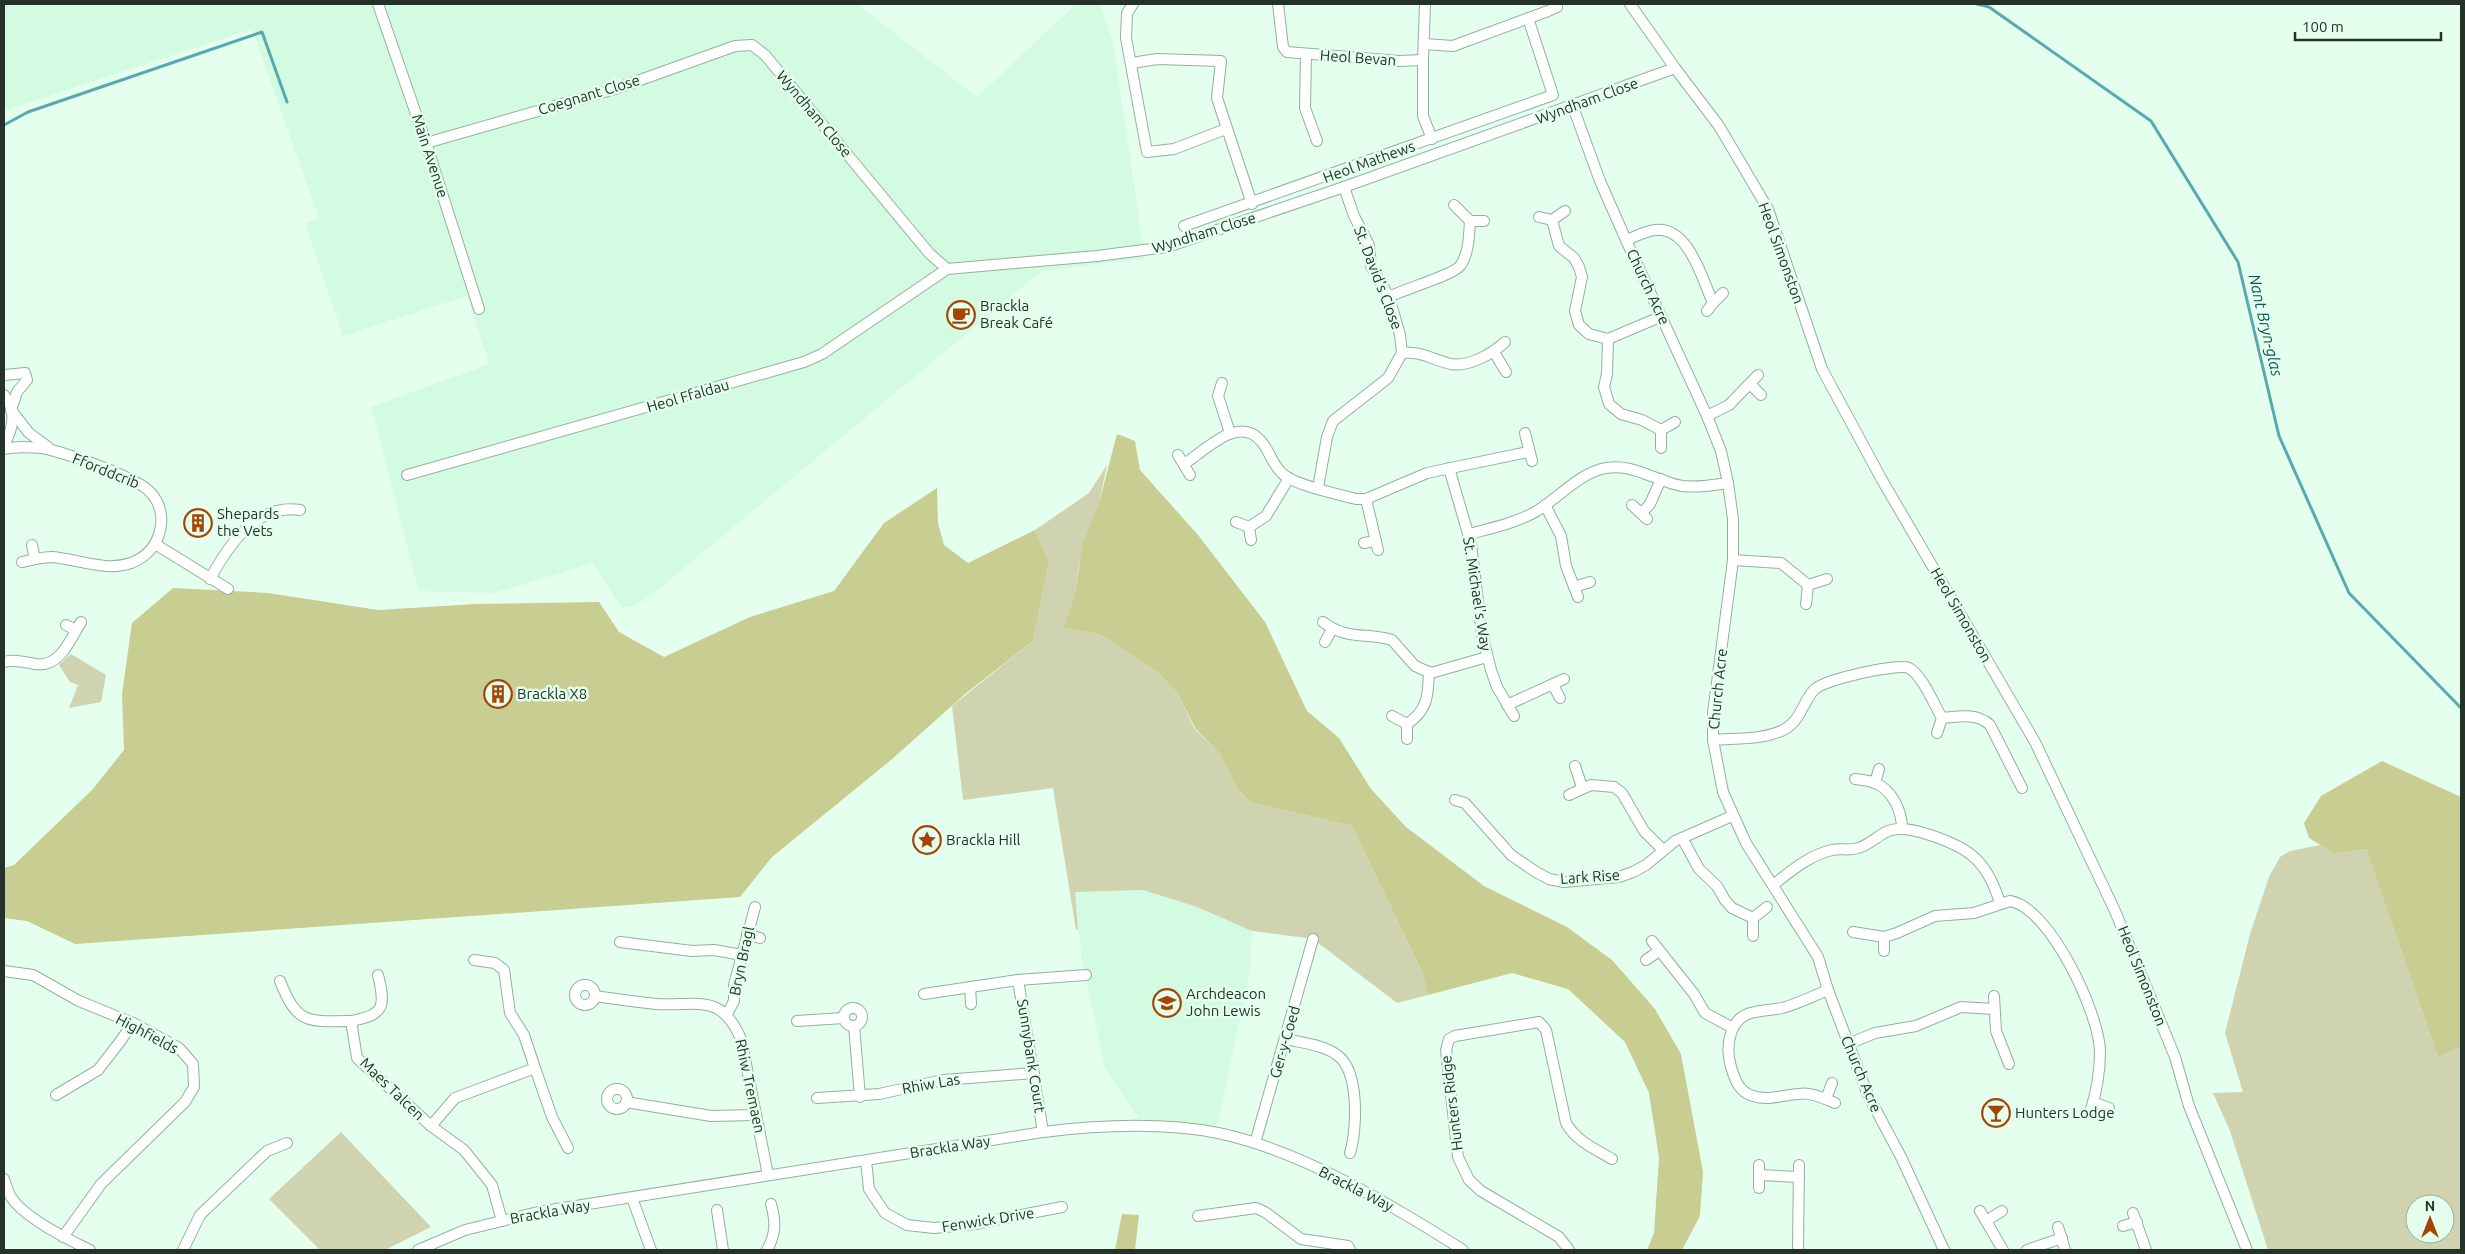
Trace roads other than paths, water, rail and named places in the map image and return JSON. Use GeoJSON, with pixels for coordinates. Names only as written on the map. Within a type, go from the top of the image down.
{"type":"FeatureCollection","features":[{"type":"Feature","properties":{"kind":"street","name":"Main Avenue"},"geometry":{"type":"LineString","coordinates":[[378,4],[426,143],[478,309]]}},
{"type":"Feature","properties":{"kind":"street"},"geometry":{"type":"LineString","coordinates":[[1133,4],[1127,13],[1125,27],[1147,152],[1174,149],[1226,129]]}},
{"type":"Feature","properties":{"kind":"street","name":"Heol Bevan"},"geometry":{"type":"LineString","coordinates":[[1278,4],[1283,47],[1287,52],[1399,61],[1422,60]]}},
{"type":"Feature","properties":{"kind":"street"},"geometry":{"type":"LineString","coordinates":[[1425,4],[1422,60],[1423,116],[1432,139]]}},
{"type":"Feature","properties":{"kind":"street"},"geometry":{"type":"LineString","coordinates":[[1424,44],[1453,46],[1528,18],[1557,6],[1556,4]]}},
{"type":"Feature","properties":{"kind":"street","name":"Heol Simonston"},"geometry":{"type":"LineString","coordinates":[[1630,4],[1675,68],[1720,126],[1768,209],[1822,369],[1882,480],[2035,742],[2115,911],[2175,1057],[2193,1115],[2247,1250]]}},
{"type":"Feature","properties":{"kind":"street","name":"Heol Mathews"},"geometry":{"type":"LineString","coordinates":[[1184,226],[1252,204],[1553,95],[1528,18]]}},
{"type":"Feature","properties":{"kind":"street","name":"Coegnant Close"},"geometry":{"type":"LineString","coordinates":[[426,143],[615,89],[735,46],[752,45]]}},
{"type":"Feature","properties":{"kind":"street","name":"Wyndham Close"},"geometry":{"type":"LineString","coordinates":[[752,45],[765,55],[929,253],[947,269],[1156,249],[1344,187],[1416,160],[1573,107],[1675,68]]}},
{"type":"Feature","properties":{"kind":"street"},"geometry":{"type":"LineString","coordinates":[[1306,54],[1305,108],[1317,141]]}},
{"type":"Feature","properties":{"kind":"street"},"geometry":{"type":"LineString","coordinates":[[1132,63],[1156,59],[1221,61],[1217,98],[1252,204]]}},
{"type":"Feature","properties":{"kind":"street","name":"Church Acre"},"geometry":{"type":"LineString","coordinates":[[1573,107],[1600,181],[1660,317],[1678,350],[1707,416],[1720,451],[1728,483],[1733,520],[1733,560],[1713,713],[1713,740],[1722,792],[1732,816],[1818,957],[1828,990],[1868,1095],[1901,1157],[1944,1250]]}},
{"type":"Feature","properties":{"kind":"street","name":"St. David's Close"},"geometry":{"type":"LineString","coordinates":[[1344,187],[1354,216],[1369,245],[1371,266],[1389,297],[1400,335],[1402,353]]}},
{"type":"Feature","properties":{"kind":"street"},"geometry":{"type":"LineString","coordinates":[[1454,205],[1470,220],[1484,221]]}},
{"type":"Feature","properties":{"kind":"street"},"geometry":{"type":"LineString","coordinates":[[1539,217],[1552,220],[1565,211]]}},
{"type":"Feature","properties":{"kind":"street"},"geometry":{"type":"LineString","coordinates":[[1389,297],[1421,283],[1448,276],[1460,266],[1467,248],[1470,220]]}},
{"type":"Feature","properties":{"kind":"street"},"geometry":{"type":"LineString","coordinates":[[1552,220],[1559,246],[1574,258],[1582,277],[1575,311],[1579,325],[1590,334],[1608,339],[1660,317]]}},
{"type":"Feature","properties":{"kind":"street"},"geometry":{"type":"LineString","coordinates":[[1626,240],[1653,230],[1666,230],[1678,236],[1689,252],[1710,307],[1723,294]]}},
{"type":"Feature","properties":{"kind":"street","name":"Heol Ffaldau"},"geometry":{"type":"LineString","coordinates":[[407,475],[804,362],[822,354],[947,269]]}},
{"type":"Feature","properties":{"kind":"street"},"geometry":{"type":"LineString","coordinates":[[1608,339],[1607,374],[1604,387],[1609,404],[1621,414],[1642,420],[1661,430]]}},
{"type":"Feature","properties":{"kind":"street"},"geometry":{"type":"LineString","coordinates":[[1318,488],[1327,437],[1333,421],[1388,378],[1402,353],[1415,352],[1451,364],[1463,364],[1494,352],[1505,342]]}},
{"type":"Feature","properties":{"kind":"street"},"geometry":{"type":"LineString","coordinates":[[1494,352],[1506,372]]}},
{"type":"Feature","properties":{"kind":"street"},"geometry":{"type":"LineString","coordinates":[[4,375],[25,373],[27,380],[17,392],[11,410]]}},
{"type":"Feature","properties":{"kind":"street"},"geometry":{"type":"LineString","coordinates":[[1707,416],[1729,405],[1758,376]]}},
{"type":"Feature","properties":{"kind":"street"},"geometry":{"type":"LineString","coordinates":[[1222,383],[1218,396],[1230,433]]}},
{"type":"Feature","properties":{"kind":"street"},"geometry":{"type":"LineString","coordinates":[[1750,384],[1761,395]]}},
{"type":"Feature","properties":{"kind":"street"},"geometry":{"type":"LineString","coordinates":[[4,395],[11,410],[12,422],[10,434],[4,445]]}},
{"type":"Feature","properties":{"kind":"street","name":"Fforddcrib"},"geometry":{"type":"LineString","coordinates":[[11,410],[33,437],[55,452]]}},
{"type":"Feature","properties":{"kind":"street"},"geometry":{"type":"LineString","coordinates":[[1661,430],[1675,422]]}},
{"type":"Feature","properties":{"kind":"street"},"geometry":{"type":"LineString","coordinates":[[1661,430],[1661,448]]}},
{"type":"Feature","properties":{"kind":"street"},"geometry":{"type":"LineString","coordinates":[[1184,464],[1210,447],[1221,437],[1230,433],[1240,432],[1260,439],[1277,467],[1289,478],[1356,499],[1366,499],[1427,473],[1449,468],[1530,457],[1525,433]]}},
{"type":"Feature","properties":{"kind":"street","name":"Fforddcrib"},"geometry":{"type":"LineString","coordinates":[[4,449],[28,447],[55,452],[131,479],[146,487],[155,498],[161,514],[160,530],[155,544]]}},
{"type":"Feature","properties":{"kind":"street"},"geometry":{"type":"LineString","coordinates":[[1178,455],[1190,475]]}},
{"type":"Feature","properties":{"kind":"street"},"geometry":{"type":"LineString","coordinates":[[1468,534],[1520,520],[1584,477],[1601,469],[1617,467],[1632,469],[1672,484],[1697,487],[1728,483]]}},
{"type":"Feature","properties":{"kind":"street","name":"St. Michael's Way"},"geometry":{"type":"LineString","coordinates":[[1449,468],[1468,534],[1487,657],[1497,688],[1514,716]]}},
{"type":"Feature","properties":{"kind":"street"},"geometry":{"type":"LineString","coordinates":[[1236,522],[1249,526],[1266,516],[1289,478]]}},
{"type":"Feature","properties":{"kind":"street"},"geometry":{"type":"LineString","coordinates":[[1632,505],[1645,516],[1661,479]]}},
{"type":"Feature","properties":{"kind":"street"},"geometry":{"type":"LineString","coordinates":[[1364,543],[1377,546],[1366,499]]}},
{"type":"Feature","properties":{"kind":"street"},"geometry":{"type":"LineString","coordinates":[[1545,505],[1560,536],[1566,566],[1576,592],[1590,582]]}},
{"type":"Feature","properties":{"kind":"street"},"geometry":{"type":"LineString","coordinates":[[210,579],[235,537],[260,519],[280,509],[300,510]]}},
{"type":"Feature","properties":{"kind":"street"},"geometry":{"type":"LineString","coordinates":[[1249,526],[1251,540]]}},
{"type":"Feature","properties":{"kind":"street"},"geometry":{"type":"LineString","coordinates":[[22,562],[54,558],[117,566],[139,560],[155,544],[228,589]]}},
{"type":"Feature","properties":{"kind":"street"},"geometry":{"type":"LineString","coordinates":[[32,545],[35,559]]}},
{"type":"Feature","properties":{"kind":"street"},"geometry":{"type":"LineString","coordinates":[[1733,560],[1780,562],[1808,585]]}},
{"type":"Feature","properties":{"kind":"street"},"geometry":{"type":"LineString","coordinates":[[1808,585],[1828,579]]}},
{"type":"Feature","properties":{"kind":"street"},"geometry":{"type":"LineString","coordinates":[[1806,604],[1808,585]]}},
{"type":"Feature","properties":{"kind":"street"},"geometry":{"type":"LineString","coordinates":[[1323,622],[1332,629],[1346,635],[1392,640],[1415,666],[1429,672],[1440,671],[1487,657]]}},
{"type":"Feature","properties":{"kind":"street"},"geometry":{"type":"LineString","coordinates":[[4,662],[15,661],[40,664],[50,662],[64,652],[78,626],[66,624]]}},
{"type":"Feature","properties":{"kind":"street"},"geometry":{"type":"LineString","coordinates":[[1325,642],[1332,629]]}},
{"type":"Feature","properties":{"kind":"street"},"geometry":{"type":"LineString","coordinates":[[1713,740],[1774,734],[1787,728],[1797,718],[1815,688],[1829,681],[1901,666],[1918,675],[1942,718],[1938,734]]}},
{"type":"Feature","properties":{"kind":"street"},"geometry":{"type":"LineString","coordinates":[[1407,724],[1418,716],[1424,707],[1427,698],[1429,672]]}},
{"type":"Feature","properties":{"kind":"street"},"geometry":{"type":"LineString","coordinates":[[1507,705],[1564,679]]}},
{"type":"Feature","properties":{"kind":"street"},"geometry":{"type":"LineString","coordinates":[[1553,684],[1560,698]]}},
{"type":"Feature","properties":{"kind":"street"},"geometry":{"type":"LineString","coordinates":[[1392,716],[1407,724]]}},
{"type":"Feature","properties":{"kind":"street"},"geometry":{"type":"LineString","coordinates":[[1942,718],[1959,716],[1984,720],[1990,725],[2022,788]]}},
{"type":"Feature","properties":{"kind":"street"},"geometry":{"type":"LineString","coordinates":[[1407,724],[1407,739]]}},
{"type":"Feature","properties":{"kind":"street"},"geometry":{"type":"LineString","coordinates":[[1575,766],[1582,787]]}},
{"type":"Feature","properties":{"kind":"street"},"geometry":{"type":"LineString","coordinates":[[1875,783],[1879,769]]}},
{"type":"Feature","properties":{"kind":"street"},"geometry":{"type":"LineString","coordinates":[[1855,779],[1875,783],[1883,788],[1899,806],[1902,816],[1902,829]]}},
{"type":"Feature","properties":{"kind":"street"},"geometry":{"type":"LineString","coordinates":[[1569,795],[1582,787],[1603,785],[1614,787],[1622,793],[1644,830],[1662,850]]}},
{"type":"Feature","properties":{"kind":"street","name":"Lark Rise"},"geometry":{"type":"LineString","coordinates":[[1455,800],[1465,804],[1536,872],[1549,879],[1564,882],[1619,876],[1633,872],[1646,865],[1662,850],[1682,838],[1732,816]]}},
{"type":"Feature","properties":{"kind":"street"},"geometry":{"type":"LineString","coordinates":[[1773,886],[1819,854],[1833,849],[1858,849],[1889,831],[1902,829],[1926,833],[1957,844],[1967,850],[1976,858],[1992,879],[2000,903]]}},
{"type":"Feature","properties":{"kind":"street"},"geometry":{"type":"LineString","coordinates":[[1682,838],[1699,869],[1717,886],[1732,908],[1753,918]]}},
{"type":"Feature","properties":{"kind":"street"},"geometry":{"type":"LineString","coordinates":[[1853,932],[1884,936],[1897,933],[1934,916],[1974,913],[2010,901],[2025,906],[2054,937],[2071,965],[2098,1037],[2100,1052],[2090,1113]]}},
{"type":"Feature","properties":{"kind":"street","name":"Bryn Bragl"},"geometry":{"type":"LineString","coordinates":[[726,1014],[734,1001],[734,985],[755,907]]}},
{"type":"Feature","properties":{"kind":"street"},"geometry":{"type":"LineString","coordinates":[[1753,918],[1767,907]]}},
{"type":"Feature","properties":{"kind":"street"},"geometry":{"type":"LineString","coordinates":[[1753,918],[1754,936]]}},
{"type":"Feature","properties":{"kind":"street"},"geometry":{"type":"LineString","coordinates":[[748,934],[760,938]]}},
{"type":"Feature","properties":{"kind":"street"},"geometry":{"type":"LineString","coordinates":[[1884,936],[1884,951]]}},
{"type":"Feature","properties":{"kind":"street","name":"Ger-y-Coed"},"geometry":{"type":"LineString","coordinates":[[1255,1143],[1314,940]]}},
{"type":"Feature","properties":{"kind":"street"},"geometry":{"type":"LineString","coordinates":[[1652,941],[1694,994],[1705,1013],[1733,1028]]}},
{"type":"Feature","properties":{"kind":"street"},"geometry":{"type":"LineString","coordinates":[[620,942],[692,951],[714,950],[742,955]]}},
{"type":"Feature","properties":{"kind":"street"},"geometry":{"type":"LineString","coordinates":[[1646,960],[1659,950]]}},
{"type":"Feature","properties":{"kind":"street"},"geometry":{"type":"LineString","coordinates":[[474,960],[495,963],[504,970],[510,1013],[524,1035],[552,1117],[568,1148]]}},
{"type":"Feature","properties":{"kind":"street","name":"Highfields"},"geometry":{"type":"LineString","coordinates":[[4,971],[33,975],[79,1001],[132,1023],[179,1048],[192,1064],[194,1087],[185,1102],[101,1184],[63,1237]]}},
{"type":"Feature","properties":{"kind":"street"},"geometry":{"type":"LineString","coordinates":[[280,981],[290,1005],[301,1016],[321,1022],[372,1017],[379,1010],[384,996],[378,975]]}},
{"type":"Feature","properties":{"kind":"street","name":"Sunnybank Court"},"geometry":{"type":"LineString","coordinates":[[924,994],[1018,980],[1086,975]]}},
{"type":"Feature","properties":{"kind":"street","name":"Sunnybank Court"},"geometry":{"type":"LineString","coordinates":[[1018,980],[1044,1132]]}},
{"type":"Feature","properties":{"kind":"street"},"geometry":{"type":"LineString","coordinates":[[970,987],[971,1004]]}},
{"type":"Feature","properties":{"kind":"street"},"geometry":{"type":"LineString","coordinates":[[1828,990],[1783,1008],[1754,1012],[1735,1022],[1729,1046],[1730,1063],[1740,1090],[1752,1096],[1764,1099],[1800,1093],[1831,1101],[1832,1084]]}},
{"type":"Feature","properties":{"kind":"street"},"geometry":{"type":"LineString","coordinates":[[595,996],[659,1004],[697,1003],[714,1006],[726,1014]]}},
{"type":"Feature","properties":{"kind":"street"},"geometry":{"type":"LineString","coordinates":[[1994,996],[1998,1041],[2009,1064]]}},
{"type":"Feature","properties":{"kind":"street"},"geometry":{"type":"LineString","coordinates":[[850,1008],[859,1010],[862,1019],[859,1024],[854,1026],[847,1024],[844,1018],[845,1012],[850,1008]]}},
{"type":"Feature","properties":{"kind":"street"},"geometry":{"type":"LineString","coordinates":[[1848,1044],[1875,1033],[1916,1026],[1961,1008],[1994,1009]]}},
{"type":"Feature","properties":{"kind":"street","name":"Rhiw Tremaen"},"geometry":{"type":"LineString","coordinates":[[726,1014],[734,1022],[742,1039],[768,1175]]}},
{"type":"Feature","properties":{"kind":"street"},"geometry":{"type":"LineString","coordinates":[[796,1020],[844,1018]]}},
{"type":"Feature","properties":{"kind":"street","name":"Maes Talcen"},"geometry":{"type":"LineString","coordinates":[[351,1020],[357,1058],[431,1126],[464,1150],[492,1185],[502,1221]]}},
{"type":"Feature","properties":{"kind":"street","name":"Hunters Ridge"},"geometry":{"type":"LineString","coordinates":[[1569,1250],[1559,1237],[1481,1192],[1469,1180],[1462,1169],[1458,1157],[1446,1050],[1449,1039],[1455,1036],[1539,1022],[1546,1030],[1566,1124],[1571,1133],[1612,1160]]}},
{"type":"Feature","properties":{"kind":"street"},"geometry":{"type":"LineString","coordinates":[[56,1095],[98,1070],[132,1023]]}},
{"type":"Feature","properties":{"kind":"street"},"geometry":{"type":"LineString","coordinates":[[854,1026],[860,1096]]}},
{"type":"Feature","properties":{"kind":"street"},"geometry":{"type":"LineString","coordinates":[[1286,1039],[1329,1050],[1343,1060],[1351,1079],[1355,1118],[1354,1139],[1350,1154]]}},
{"type":"Feature","properties":{"kind":"street"},"geometry":{"type":"LineString","coordinates":[[431,1126],[455,1098],[535,1068]]}},
{"type":"Feature","properties":{"kind":"street","name":"Rhiw Las"},"geometry":{"type":"LineString","coordinates":[[817,1098],[829,1092],[860,1096],[944,1080],[1034,1073]]}},
{"type":"Feature","properties":{"kind":"street"},"geometry":{"type":"LineString","coordinates":[[626,1102],[712,1116],[756,1115]]}},
{"type":"Feature","properties":{"kind":"street"},"geometry":{"type":"LineString","coordinates":[[2093,1102],[2109,1108]]}},
{"type":"Feature","properties":{"kind":"street","name":"Brackla Way"},"geometry":{"type":"LineString","coordinates":[[418,1250],[465,1230],[538,1212],[1044,1132],[1084,1127],[1145,1126],[1217,1133],[1288,1154],[1414,1219],[1463,1250]]}},
{"type":"Feature","properties":{"kind":"street"},"geometry":{"type":"LineString","coordinates":[[184,1250],[200,1215],[267,1151],[288,1142]]}},
{"type":"Feature","properties":{"kind":"street","name":"Fenwick Drive"},"geometry":{"type":"LineString","coordinates":[[866,1161],[868,1189],[885,1213],[907,1225],[934,1228],[975,1224],[1062,1208]]}},
{"type":"Feature","properties":{"kind":"street"},"geometry":{"type":"LineString","coordinates":[[1798,1250],[1799,1165]]}},
{"type":"Feature","properties":{"kind":"street"},"geometry":{"type":"LineString","coordinates":[[1759,1188],[1759,1170],[1799,1177]]}},
{"type":"Feature","properties":{"kind":"street"},"geometry":{"type":"LineString","coordinates":[[4,1179],[12,1198],[24,1210],[63,1237],[90,1250]]}},
{"type":"Feature","properties":{"kind":"street"},"geometry":{"type":"LineString","coordinates":[[632,1198],[651,1250]]}},
{"type":"Feature","properties":{"kind":"street"},"geometry":{"type":"LineString","coordinates":[[767,1250],[774,1237],[776,1219],[771,1204]]}},
{"type":"Feature","properties":{"kind":"street"},"geometry":{"type":"LineString","coordinates":[[1198,1216],[1256,1208],[1265,1212],[1301,1239],[1348,1246],[1350,1250]]}},
{"type":"Feature","properties":{"kind":"street"},"geometry":{"type":"LineString","coordinates":[[716,1210],[723,1250]]}},
{"type":"Feature","properties":{"kind":"street"},"geometry":{"type":"LineString","coordinates":[[1980,1211],[2003,1250]]}},
{"type":"Feature","properties":{"kind":"street"},"geometry":{"type":"LineString","coordinates":[[1986,1221],[2002,1211]]}},
{"type":"Feature","properties":{"kind":"street"},"geometry":{"type":"LineString","coordinates":[[2123,1226],[2135,1217],[2146,1250]]}},
{"type":"Feature","properties":{"kind":"street"},"geometry":{"type":"LineString","coordinates":[[2058,1227],[2066,1250]]}},
{"type":"Feature","properties":{"kind":"street"},"geometry":{"type":"LineString","coordinates":[[2026,1250],[2062,1238]]}},
{"type":"Feature","properties":{"kind":"waterway","name":"Nant Bryn-glas"},"geometry":{"type":"LineString","coordinates":[[1977,4],[1989,7],[2151,121],[2238,262],[2279,436],[2349,593],[2461,708]]}},
{"type":"Feature","properties":{"kind":"waterway"},"geometry":{"type":"LineString","coordinates":[[4,125],[28,112],[262,32],[287,102]]}},
{"type":"Feature","properties":{"kind":"place","name":"Brackla Break Café"},"geometry":{"type":"Point","coordinates":[961,315]}},
{"type":"Feature","properties":{"kind":"place","name":"Shepards the Vets"},"geometry":{"type":"Point","coordinates":[198,523]}},
{"type":"Feature","properties":{"kind":"place","name":"Brackla X8"},"geometry":{"type":"Point","coordinates":[498,694]}},
{"type":"Feature","properties":{"kind":"place","name":"Brackla Hill"},"geometry":{"type":"Point","coordinates":[927,840]}},
{"type":"Feature","properties":{"kind":"place","name":"Archdeacon John Lewis"},"geometry":{"type":"Point","coordinates":[1167,1003]}},
{"type":"Feature","properties":{"kind":"place","name":"Hunters Lodge"},"geometry":{"type":"Point","coordinates":[1996,1113]}}]}
